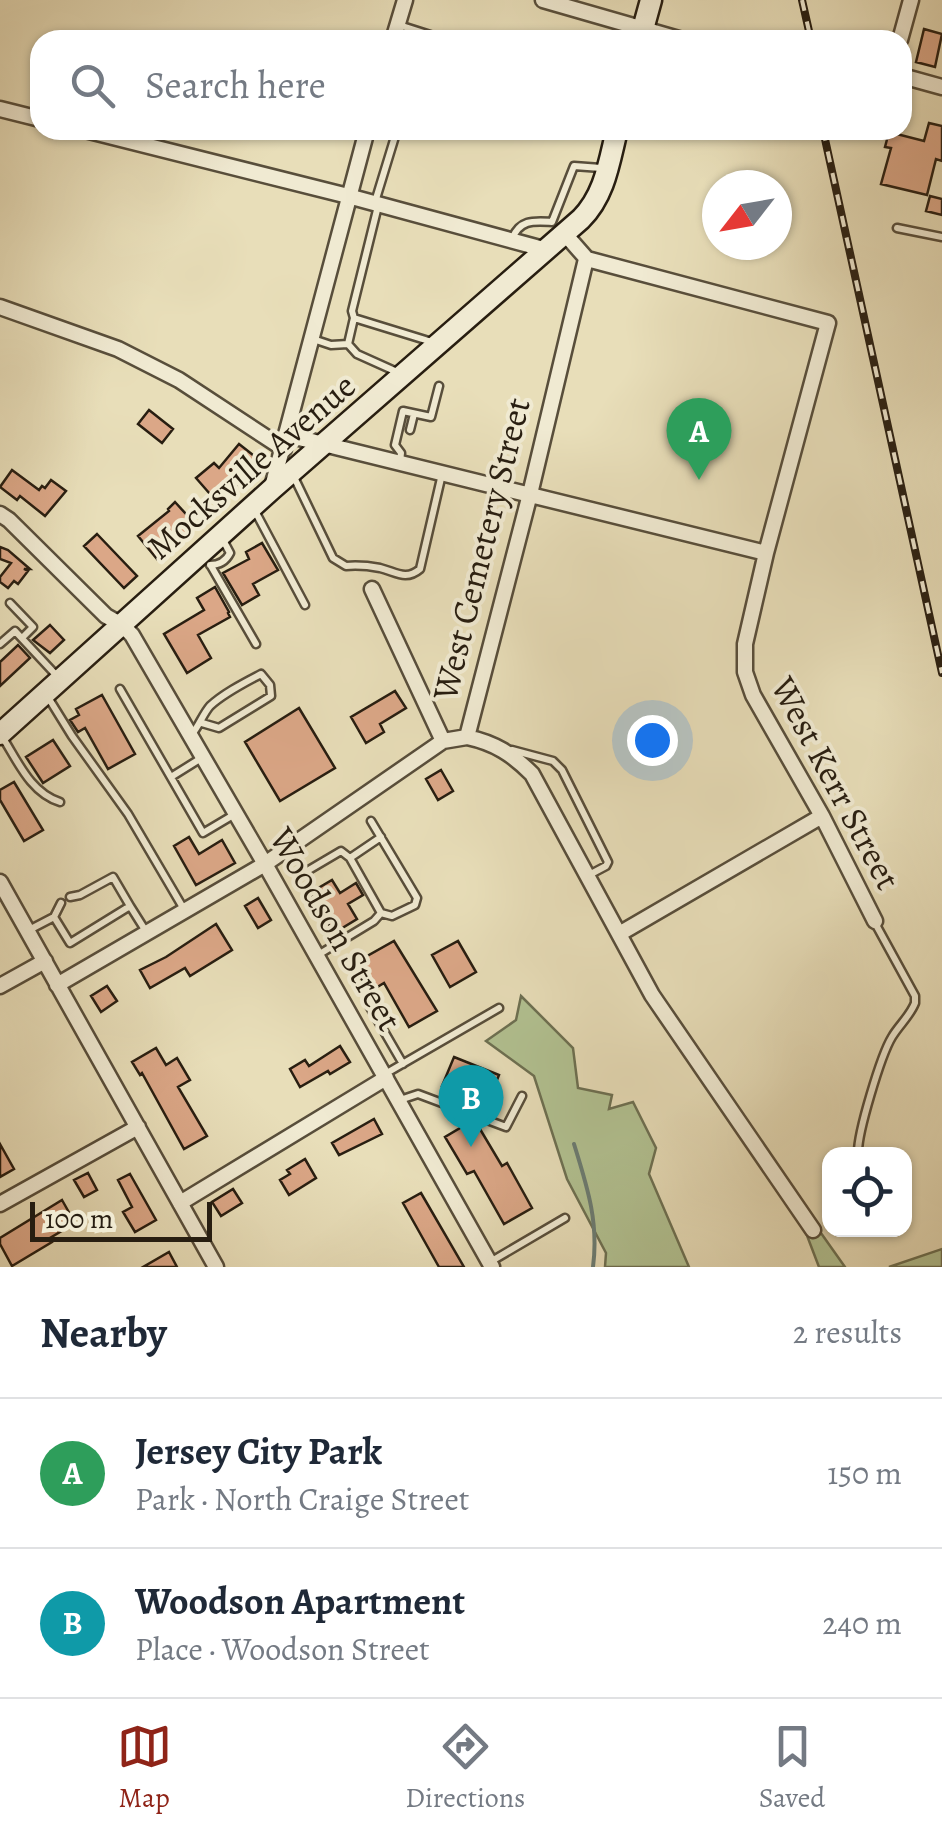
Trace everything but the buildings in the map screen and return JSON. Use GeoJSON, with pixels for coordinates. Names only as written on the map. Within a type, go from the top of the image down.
{"type":"FeatureCollection","features":[{"type":"Feature","properties":{"kind":"street"},"geometry":{"type":"LineString","coordinates":[[397,30],[405,0]]}},
{"type":"Feature","properties":{"kind":"street"},"geometry":{"type":"LineString","coordinates":[[543,0],[629,30]]}},
{"type":"Feature","properties":{"kind":"street"},"geometry":{"type":"LineString","coordinates":[[642,30],[651,0]]}},
{"type":"Feature","properties":{"kind":"street"},"geometry":{"type":"LineString","coordinates":[[903,30],[911,0]]}},
{"type":"Feature","properties":{"kind":"street"},"geometry":{"type":"LineString","coordinates":[[912,79],[942,87]]}},
{"type":"Feature","properties":{"kind":"street"},"geometry":{"type":"LineString","coordinates":[[0,108],[30,116]]}},
{"type":"Feature","properties":{"kind":"street"},"geometry":{"type":"LineString","coordinates":[[125,140],[546,250],[559,228],[593,206],[615,140]]}},
{"type":"Feature","properties":{"kind":"street"},"geometry":{"type":"LineString","coordinates":[[272,488],[365,140]]}},
{"type":"Feature","properties":{"kind":"street"},"geometry":{"type":"LineString","coordinates":[[559,228],[586,259]]}},
{"type":"Feature","properties":{"kind":"street","name":"Mocksville Avenue"},"geometry":{"type":"LineString","coordinates":[[0,734],[122,625],[204,561],[220,536],[252,506],[546,250]]}},
{"type":"Feature","properties":{"kind":"street","name":"West Kerr Street"},"geometry":{"type":"LineString","coordinates":[[586,259],[828,323],[766,553],[745,644],[746,672],[753,695],[822,816],[875,922]]}},
{"type":"Feature","properties":{"kind":"street","name":"West Cemetery Street"},"geometry":{"type":"LineString","coordinates":[[57,986],[265,864],[443,741],[467,737],[586,259]]}},
{"type":"Feature","properties":{"kind":"street"},"geometry":{"type":"LineString","coordinates":[[0,307],[118,349],[286,442],[402,454],[442,473],[766,553]]}},
{"type":"Feature","properties":{"kind":"street","name":"Woodson Street"},"geometry":{"type":"LineString","coordinates":[[0,514],[106,616],[132,635],[491,1265]]}},
{"type":"Feature","properties":{"kind":"street"},"geometry":{"type":"LineString","coordinates":[[372,588],[443,741]]}},
{"type":"Feature","properties":{"kind":"street"},"geometry":{"type":"LineString","coordinates":[[467,737],[500,748],[532,774],[652,995],[812,1230]]}},
{"type":"Feature","properties":{"kind":"street"},"geometry":{"type":"LineString","coordinates":[[619,934],[822,816]]}},
{"type":"Feature","properties":{"kind":"street"},"geometry":{"type":"LineString","coordinates":[[0,882],[216,1267]]}},
{"type":"Feature","properties":{"kind":"street"},"geometry":{"type":"LineString","coordinates":[[0,986],[45,961]]}},
{"type":"Feature","properties":{"kind":"street"},"geometry":{"type":"LineString","coordinates":[[180,1203],[385,1076]]}},
{"type":"Feature","properties":{"kind":"street"},"geometry":{"type":"LineString","coordinates":[[0,1204],[138,1127]]}},
{"type":"Feature","properties":{"kind":"lane"},"geometry":{"type":"LineString","coordinates":[[348,344],[376,204],[394,140]]}},
{"type":"Feature","properties":{"kind":"lane"},"geometry":{"type":"LineString","coordinates":[[512,240],[515,230],[528,221],[559,228],[574,166],[608,168]]}},
{"type":"Feature","properties":{"kind":"lane"},"geometry":{"type":"LineString","coordinates":[[897,228],[942,237]]}},
{"type":"Feature","properties":{"kind":"lane"},"geometry":{"type":"LineString","coordinates":[[354,318],[439,344]]}},
{"type":"Feature","properties":{"kind":"lane"},"geometry":{"type":"LineString","coordinates":[[312,339],[348,344],[357,354],[403,375]]}},
{"type":"Feature","properties":{"kind":"lane"},"geometry":{"type":"LineString","coordinates":[[402,454],[395,445],[403,411],[431,417],[439,386]]}},
{"type":"Feature","properties":{"kind":"lane"},"geometry":{"type":"LineString","coordinates":[[410,430],[414,414]]}},
{"type":"Feature","properties":{"kind":"lane"},"geometry":{"type":"LineString","coordinates":[[291,472],[333,558],[346,566],[381,568],[402,576],[420,569],[442,473]]}},
{"type":"Feature","properties":{"kind":"lane"},"geometry":{"type":"LineString","coordinates":[[252,506],[305,605]]}},
{"type":"Feature","properties":{"kind":"lane"},"geometry":{"type":"LineString","coordinates":[[204,561],[256,644]]}},
{"type":"Feature","properties":{"kind":"lane"},"geometry":{"type":"LineString","coordinates":[[10,603],[33,628],[22,638]]}},
{"type":"Feature","properties":{"kind":"lane"},"geometry":{"type":"LineString","coordinates":[[0,644],[15,631],[22,638],[53,686],[72,736],[128,814],[185,911]]}},
{"type":"Feature","properties":{"kind":"lane"},"geometry":{"type":"LineString","coordinates":[[190,736],[202,723],[207,709],[254,678],[261,674],[270,685],[271,696],[219,728],[202,723]]}},
{"type":"Feature","properties":{"kind":"lane"},"geometry":{"type":"LineString","coordinates":[[120,689],[203,834],[236,814]]}},
{"type":"Feature","properties":{"kind":"lane"},"geometry":{"type":"LineString","coordinates":[[0,734],[35,787],[60,802]]}},
{"type":"Feature","properties":{"kind":"lane"},"geometry":{"type":"LineString","coordinates":[[500,748],[558,765],[608,862],[588,876]]}},
{"type":"Feature","properties":{"kind":"lane"},"geometry":{"type":"LineString","coordinates":[[171,776],[203,757]]}},
{"type":"Feature","properties":{"kind":"lane"},"geometry":{"type":"LineString","coordinates":[[302,874],[341,851],[350,858],[381,912],[392,916],[415,905],[417,898],[371,820]]}},
{"type":"Feature","properties":{"kind":"lane"},"geometry":{"type":"LineString","coordinates":[[350,858],[382,837]]}},
{"type":"Feature","properties":{"kind":"lane"},"geometry":{"type":"LineString","coordinates":[[70,897],[113,877],[147,933]]}},
{"type":"Feature","properties":{"kind":"lane"},"geometry":{"type":"LineString","coordinates":[[28,931],[54,917],[61,903]]}},
{"type":"Feature","properties":{"kind":"lane"},"geometry":{"type":"LineString","coordinates":[[54,917],[70,943],[130,906]]}},
{"type":"Feature","properties":{"kind":"lane"},"geometry":{"type":"LineString","coordinates":[[317,956],[374,921],[381,912]]}},
{"type":"Feature","properties":{"kind":"lane"},"geometry":{"type":"LineString","coordinates":[[858,1147],[884,1052],[915,1003],[915,996],[875,922]]}},
{"type":"Feature","properties":{"kind":"lane"},"geometry":{"type":"LineString","coordinates":[[367,1002],[403,1064]]}},
{"type":"Feature","properties":{"kind":"lane"},"geometry":{"type":"LineString","coordinates":[[385,1076],[499,1008]]}},
{"type":"Feature","properties":{"kind":"lane"},"geometry":{"type":"LineString","coordinates":[[398,1100],[418,1094],[506,1127],[522,1096]]}},
{"type":"Feature","properties":{"kind":"lane"},"geometry":{"type":"LineString","coordinates":[[491,1265],[566,1218]]}},
{"type":"Feature","properties":{"kind":"green space"},"geometry":{"type":"Polygon","coordinates":[[[521,996],[573,1048],[578,1088],[612,1095],[609,1109],[633,1102],[656,1148],[649,1174],[689,1267],[605,1267],[606,1253],[567,1179],[534,1076],[486,1041],[516,1020],[521,996]]]}},
{"type":"Feature","properties":{"kind":"green space"},"geometry":{"type":"Polygon","coordinates":[[[816,1226],[845,1267],[819,1267],[806,1233],[816,1226]]]}},
{"type":"Feature","properties":{"kind":"green space"},"geometry":{"type":"Polygon","coordinates":[[[942,1249],[942,1267],[889,1267],[942,1249]]]}},
{"type":"Feature","properties":{"kind":"waterway"},"geometry":{"type":"LineString","coordinates":[[574,1144],[593,1219],[593,1267]]}},
{"type":"Feature","properties":{"kind":"railway"},"geometry":{"type":"LineString","coordinates":[[802,0],[809,30]]}},
{"type":"Feature","properties":{"kind":"railway"},"geometry":{"type":"LineString","coordinates":[[825,140],[942,673]]}},
{"type":"Feature","properties":{"kind":"place","name":"Jersey City Park"},"geometry":{"type":"Point","coordinates":[699,480]}},
{"type":"Feature","properties":{"kind":"place","name":"Woodson Apartment"},"geometry":{"type":"Point","coordinates":[471,1147]}}]}
